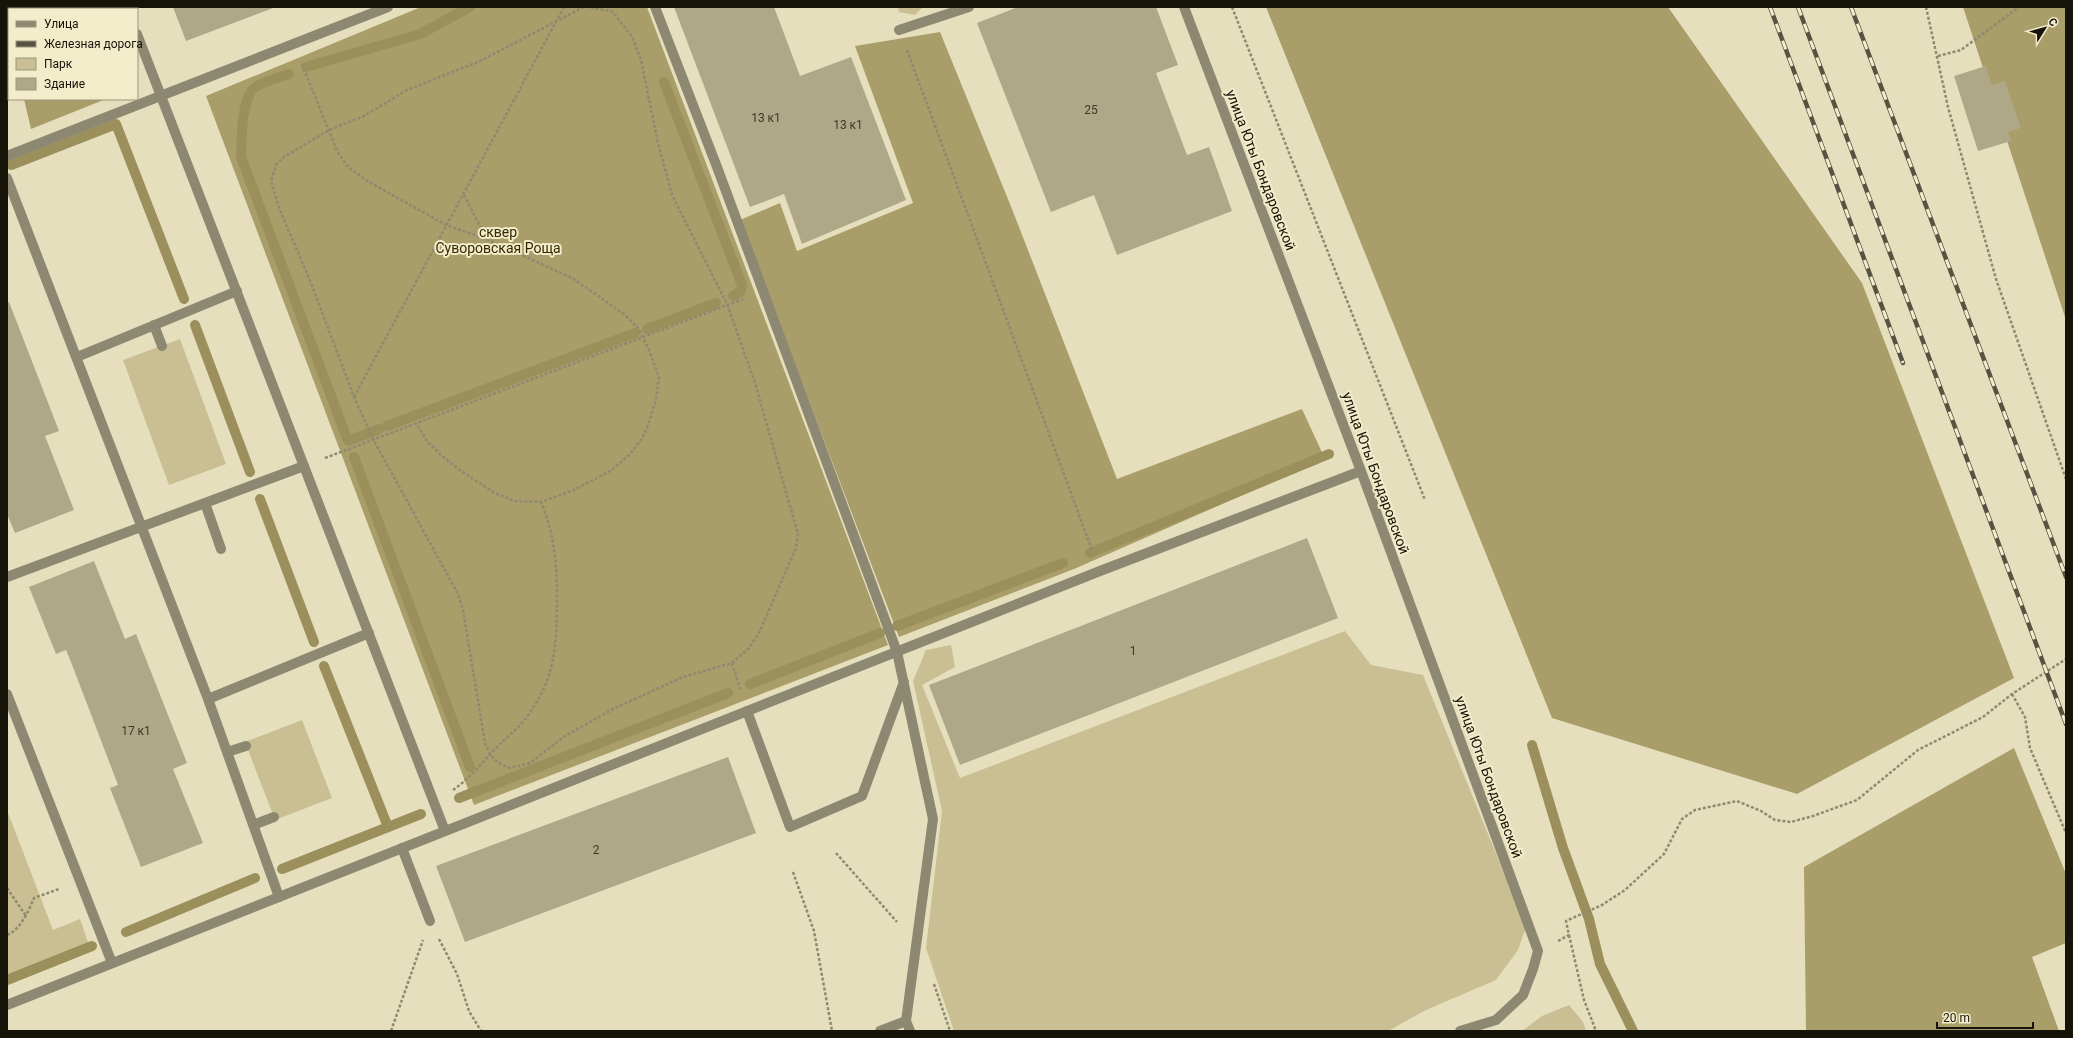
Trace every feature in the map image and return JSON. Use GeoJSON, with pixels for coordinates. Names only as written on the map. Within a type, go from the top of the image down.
{"type":"FeatureCollection","features":[{"type":"Feature","properties":{"kind":"street"},"geometry":{"type":"LineString","coordinates":[[7,156],[293,46],[388,7]]}},
{"type":"Feature","properties":{"kind":"street"},"geometry":{"type":"LineString","coordinates":[[655,7],[717,167],[762,292],[897,652],[933,819],[906,1021],[910,1031]]}},
{"type":"Feature","properties":{"kind":"street"},"geometry":{"type":"LineString","coordinates":[[899,30],[969,7]]}},
{"type":"Feature","properties":{"kind":"street","name":"улица Юты Бондаровской"},"geometry":{"type":"LineString","coordinates":[[1184,7],[1361,471],[1538,951]]}},
{"type":"Feature","properties":{"kind":"street"},"geometry":{"type":"LineString","coordinates":[[138,37],[445,831]]}},
{"type":"Feature","properties":{"kind":"street"},"geometry":{"type":"LineString","coordinates":[[7,178],[208,699],[278,897]]}},
{"type":"Feature","properties":{"kind":"street"},"geometry":{"type":"LineString","coordinates":[[76,357],[237,291]]}},
{"type":"Feature","properties":{"kind":"street"},"geometry":{"type":"LineString","coordinates":[[154,325],[162,346]]}},
{"type":"Feature","properties":{"kind":"street"},"geometry":{"type":"LineString","coordinates":[[7,577],[304,466]]}},
{"type":"Feature","properties":{"kind":"street"},"geometry":{"type":"LineString","coordinates":[[7,1004],[1100,571],[1361,471]]}},
{"type":"Feature","properties":{"kind":"street"},"geometry":{"type":"LineString","coordinates":[[205,503],[221,549]]}},
{"type":"Feature","properties":{"kind":"street"},"geometry":{"type":"LineString","coordinates":[[208,699],[369,633]]}},
{"type":"Feature","properties":{"kind":"street"},"geometry":{"type":"LineString","coordinates":[[747,711],[790,827],[862,796],[904,682]]}},
{"type":"Feature","properties":{"kind":"street"},"geometry":{"type":"LineString","coordinates":[[7,694],[112,963]]}},
{"type":"Feature","properties":{"kind":"street"},"geometry":{"type":"LineString","coordinates":[[227,752],[246,746]]}},
{"type":"Feature","properties":{"kind":"street"},"geometry":{"type":"LineString","coordinates":[[253,826],[274,817]]}},
{"type":"Feature","properties":{"kind":"street"},"geometry":{"type":"LineString","coordinates":[[402,848],[430,921]]}},
{"type":"Feature","properties":{"kind":"street"},"geometry":{"type":"LineString","coordinates":[[1460,1031],[1496,1020],[1523,995],[1534,969],[1538,951]]}},
{"type":"Feature","properties":{"kind":"street"},"geometry":{"type":"LineString","coordinates":[[880,1031],[906,1021]]}},
{"type":"Feature","properties":{"kind":"path"},"geometry":{"type":"LineString","coordinates":[[354,397],[564,7]]}},
{"type":"Feature","properties":{"kind":"path"},"geometry":{"type":"LineString","coordinates":[[584,7],[558,19],[543,29],[480,61],[407,90],[364,116],[329,130],[284,157],[276,165],[271,182],[279,208],[311,283],[354,397],[373,439],[458,594],[463,610],[486,743],[490,754],[498,763],[510,768],[530,763],[565,736],[613,709],[683,677],[732,663],[749,648],[759,633],[796,548],[798,534],[755,383],[727,304],[672,195],[658,143],[641,60],[632,37],[613,12],[588,7]]}},
{"type":"Feature","properties":{"kind":"path"},"geometry":{"type":"LineString","coordinates":[[1232,7],[1425,500]]}},
{"type":"Feature","properties":{"kind":"path"},"geometry":{"type":"LineString","coordinates":[[1926,7],[1948,107],[1996,279],[2066,479]]}},
{"type":"Feature","properties":{"kind":"path"},"geometry":{"type":"LineString","coordinates":[[1938,56],[1960,50],[2019,7]]}},
{"type":"Feature","properties":{"kind":"path"},"geometry":{"type":"LineString","coordinates":[[899,30],[1100,571]]}},
{"type":"Feature","properties":{"kind":"path"},"geometry":{"type":"LineString","coordinates":[[293,46],[337,152],[348,167],[369,182],[446,225],[486,239],[572,278],[625,315],[638,328],[643,336],[659,377],[656,400],[642,439],[629,455],[612,470],[574,490],[541,502],[514,501],[495,494],[442,456],[427,441],[416,423]]}},
{"type":"Feature","properties":{"kind":"path"},"geometry":{"type":"LineString","coordinates":[[464,194],[486,239]]}},
{"type":"Feature","properties":{"kind":"path"},"geometry":{"type":"LineString","coordinates":[[304,466],[727,304],[762,292]]}},
{"type":"Feature","properties":{"kind":"path"},"geometry":{"type":"LineString","coordinates":[[434,802],[468,779],[490,754],[528,716],[541,696],[553,668],[557,642],[557,568],[551,532],[541,502]]}},
{"type":"Feature","properties":{"kind":"path"},"geometry":{"type":"LineString","coordinates":[[1596,1031],[1584,1000],[1566,921],[1602,905],[1625,890],[1664,854],[1682,819],[1695,810],[1737,801],[1756,808],[1774,820],[1791,822],[1813,816],[1857,800],[1918,750],[1983,717],[2012,694],[2066,658]]}},
{"type":"Feature","properties":{"kind":"path"},"geometry":{"type":"LineString","coordinates":[[732,663],[747,711]]}},
{"type":"Feature","properties":{"kind":"path"},"geometry":{"type":"LineString","coordinates":[[2012,694],[2025,718],[2030,748],[2066,833]]}},
{"type":"Feature","properties":{"kind":"path"},"geometry":{"type":"LineString","coordinates":[[836,853],[917,945]]}},
{"type":"Feature","properties":{"kind":"path"},"geometry":{"type":"LineString","coordinates":[[793,872],[814,932],[832,1031]]}},
{"type":"Feature","properties":{"kind":"path"},"geometry":{"type":"LineString","coordinates":[[7,935],[12,933],[27,916],[34,898],[80,881]]}},
{"type":"Feature","properties":{"kind":"path"},"geometry":{"type":"LineString","coordinates":[[7,888],[27,916]]}},
{"type":"Feature","properties":{"kind":"path"},"geometry":{"type":"LineString","coordinates":[[391,1031],[430,921]]}},
{"type":"Feature","properties":{"kind":"path"},"geometry":{"type":"LineString","coordinates":[[430,921],[457,974],[469,1011],[481,1031]]}},
{"type":"Feature","properties":{"kind":"path"},"geometry":{"type":"LineString","coordinates":[[1538,951],[1569,935]]}},
{"type":"Feature","properties":{"kind":"green space","name":"сквер Суворовская Роща"},"geometry":{"type":"Polygon","coordinates":[[[421,7],[647,7],[888,645],[474,805],[206,96],[421,7]]]}},
{"type":"Feature","properties":{"kind":"green space"},"geometry":{"type":"Polygon","coordinates":[[[898,7],[923,7],[915,15],[899,12],[898,7]]]}},
{"type":"Feature","properties":{"kind":"green space"},"geometry":{"type":"Polygon","coordinates":[[[1266,7],[1668,7],[1862,283],[2014,678],[1797,794],[1552,718],[1266,7]]]}},
{"type":"Feature","properties":{"kind":"green space"},"geometry":{"type":"Polygon","coordinates":[[[1963,7],[2066,7],[2066,320],[1963,7]]]}},
{"type":"Feature","properties":{"kind":"green space"},"geometry":{"type":"Polygon","coordinates":[[[940,32],[1012,209],[1117,479],[1302,409],[1325,459],[1074,569],[899,637],[740,220],[780,203],[797,251],[913,203],[855,46],[940,32]]]}},
{"type":"Feature","properties":{"kind":"green space"},"geometry":{"type":"Polygon","coordinates":[[[24,100],[104,100],[31,129],[24,100]]]}},
{"type":"Feature","properties":{"kind":"green space"},"geometry":{"type":"Polygon","coordinates":[[[180,339],[226,464],[169,485],[123,360],[180,339]]]}},
{"type":"Feature","properties":{"kind":"green space"},"geometry":{"type":"Polygon","coordinates":[[[1345,631],[1371,665],[1423,675],[1526,927],[1518,950],[1496,980],[1426,1010],[1388,1031],[954,1031],[926,948],[942,811],[913,681],[926,650],[951,645],[955,667],[922,685],[960,778],[1345,631]]]}},
{"type":"Feature","properties":{"kind":"green space"},"geometry":{"type":"Polygon","coordinates":[[[302,720],[332,798],[275,820],[245,742],[302,720]]]}},
{"type":"Feature","properties":{"kind":"green space"},"geometry":{"type":"Polygon","coordinates":[[[2014,748],[2066,874],[2066,943],[2032,957],[2059,1031],[1806,1031],[1804,867],[2014,748]]]}},
{"type":"Feature","properties":{"kind":"green space"},"geometry":{"type":"Polygon","coordinates":[[[7,810],[53,930],[80,919],[89,945],[7,975],[7,810]]]}},
{"type":"Feature","properties":{"kind":"green space"},"geometry":{"type":"Polygon","coordinates":[[[1569,1005],[1583,1022],[1586,1031],[1522,1031],[1542,1016],[1569,1005]]]}},
{"type":"Feature","properties":{"kind":"building"},"geometry":{"type":"Polygon","coordinates":[[[173,7],[276,7],[186,41],[173,7]]]}},
{"type":"Feature","properties":{"kind":"building"},"geometry":{"type":"Polygon","coordinates":[[[674,7],[774,7],[800,76],[851,57],[906,200],[802,244],[784,194],[750,207],[674,7]]]}},
{"type":"Feature","properties":{"kind":"building"},"geometry":{"type":"Polygon","coordinates":[[[1018,7],[1156,7],[1178,65],[1156,73],[1187,155],[1209,147],[1232,211],[1117,255],[1094,195],[1051,212],[977,23],[1018,7]]]}},
{"type":"Feature","properties":{"kind":"building"},"geometry":{"type":"Polygon","coordinates":[[[1986,66],[1992,85],[2005,81],[2021,128],[2008,132],[2011,141],[1978,151],[1954,76],[1986,66]]]}},
{"type":"Feature","properties":{"kind":"building"},"geometry":{"type":"Polygon","coordinates":[[[9,302],[59,431],[45,436],[74,510],[15,533],[7,514],[7,303],[9,302]]]}},
{"type":"Feature","properties":{"kind":"building"},"geometry":{"type":"Polygon","coordinates":[[[1307,538],[1338,618],[960,765],[929,685],[1307,538]]]}},
{"type":"Feature","properties":{"kind":"building"},"geometry":{"type":"Polygon","coordinates":[[[94,561],[125,639],[136,634],[187,763],[173,769],[203,843],[141,867],[110,788],[118,785],[71,662],[66,650],[56,654],[29,587],[94,561]]]}},
{"type":"Feature","properties":{"kind":"building"},"geometry":{"type":"Polygon","coordinates":[[[728,757],[756,833],[465,942],[436,866],[728,757]]]}},
{"type":"Feature","properties":{"kind":"waterway"},"geometry":{"type":"LineString","coordinates":[[306,67],[420,34],[470,7]]}},
{"type":"Feature","properties":{"kind":"waterway"},"geometry":{"type":"LineString","coordinates":[[289,74],[264,83],[252,90],[248,97],[244,113],[241,157],[348,441],[379,429]]}},
{"type":"Feature","properties":{"kind":"waterway"},"geometry":{"type":"LineString","coordinates":[[664,82],[742,285],[741,291],[733,296]]}},
{"type":"Feature","properties":{"kind":"waterway"},"geometry":{"type":"LineString","coordinates":[[11,165],[116,124],[184,299]]}},
{"type":"Feature","properties":{"kind":"waterway"},"geometry":{"type":"LineString","coordinates":[[647,329],[716,303]]}},
{"type":"Feature","properties":{"kind":"waterway"},"geometry":{"type":"LineString","coordinates":[[195,325],[250,472]]}},
{"type":"Feature","properties":{"kind":"waterway"},"geometry":{"type":"LineString","coordinates":[[387,426],[635,333]]}},
{"type":"Feature","properties":{"kind":"waterway"},"geometry":{"type":"LineString","coordinates":[[1090,553],[1329,454]]}},
{"type":"Feature","properties":{"kind":"waterway"},"geometry":{"type":"LineString","coordinates":[[354,457],[470,767]]}},
{"type":"Feature","properties":{"kind":"waterway"},"geometry":{"type":"LineString","coordinates":[[260,499],[314,642]]}},
{"type":"Feature","properties":{"kind":"waterway"},"geometry":{"type":"LineString","coordinates":[[897,626],[1063,563]]}},
{"type":"Feature","properties":{"kind":"waterway"},"geometry":{"type":"LineString","coordinates":[[750,684],[880,633]]}},
{"type":"Feature","properties":{"kind":"waterway"},"geometry":{"type":"LineString","coordinates":[[324,666],[388,827]]}},
{"type":"Feature","properties":{"kind":"waterway"},"geometry":{"type":"LineString","coordinates":[[459,798],[728,693]]}},
{"type":"Feature","properties":{"kind":"waterway"},"geometry":{"type":"LineString","coordinates":[[1532,745],[1563,848],[1589,919],[1600,964],[1633,1031]]}},
{"type":"Feature","properties":{"kind":"waterway"},"geometry":{"type":"LineString","coordinates":[[282,869],[421,814]]}},
{"type":"Feature","properties":{"kind":"waterway"},"geometry":{"type":"LineString","coordinates":[[126,932],[255,878]]}},
{"type":"Feature","properties":{"kind":"waterway"},"geometry":{"type":"LineString","coordinates":[[7,980],[92,946]]}},
{"type":"Feature","properties":{"kind":"railway"},"geometry":{"type":"LineString","coordinates":[[1770,7],[1903,363]]}},
{"type":"Feature","properties":{"kind":"railway"},"geometry":{"type":"LineString","coordinates":[[1798,7],[2066,724]]}},
{"type":"Feature","properties":{"kind":"railway"},"geometry":{"type":"LineString","coordinates":[[1851,7],[2066,577]]}}]}
